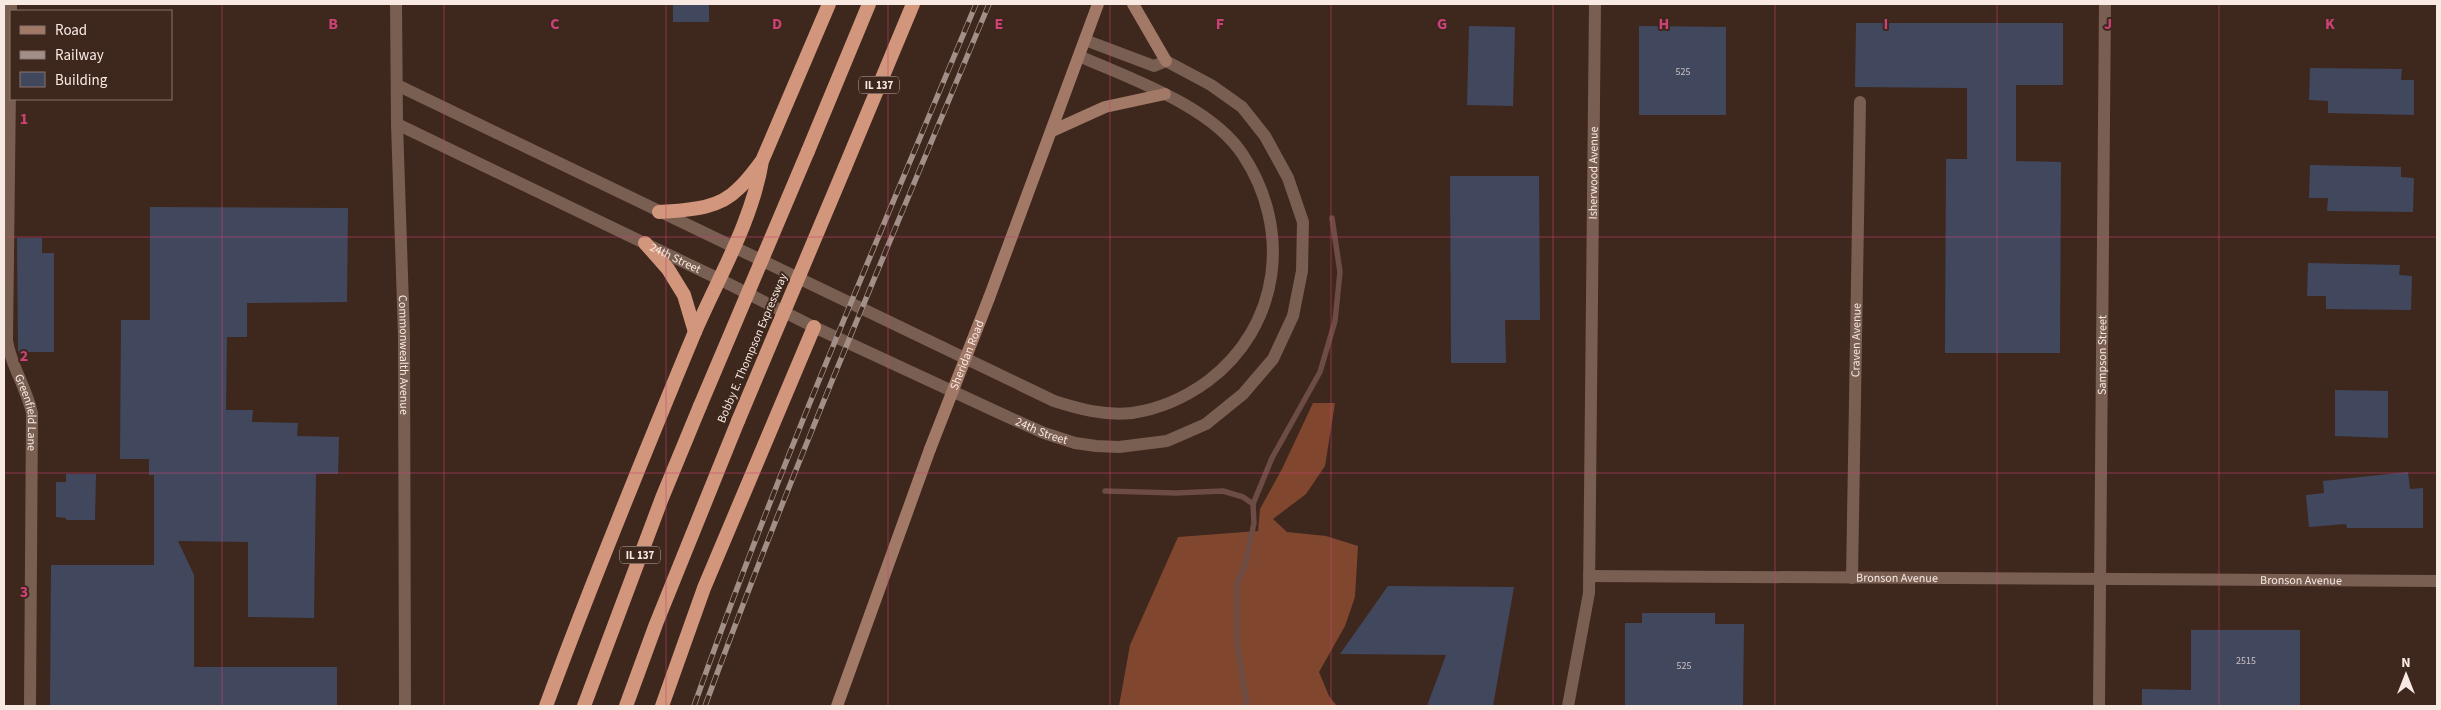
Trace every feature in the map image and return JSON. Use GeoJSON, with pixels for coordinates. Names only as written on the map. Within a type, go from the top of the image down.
{"type":"FeatureCollection","features":[{"type":"Feature","properties":{"kind":"highway"},"geometry":{"type":"LineString","coordinates":[[546,706],[695,332],[733,248],[758,181],[762,162],[829,4]]}},
{"type":"Feature","properties":{"kind":"highway","name":"Bobby E. Thompson Expressway"},"geometry":{"type":"LineString","coordinates":[[584,706],[662,498],[870,4]]}},
{"type":"Feature","properties":{"kind":"highway","name":"Bobby E. Thompson Expressway"},"geometry":{"type":"LineString","coordinates":[[626,706],[663,606],[738,421],[913,4]]}},
{"type":"Feature","properties":{"kind":"highway"},"geometry":{"type":"LineString","coordinates":[[659,212],[699,209],[717,202],[737,191],[762,162]]}},
{"type":"Feature","properties":{"kind":"highway"},"geometry":{"type":"LineString","coordinates":[[645,243],[668,269],[684,295],[695,332]]}},
{"type":"Feature","properties":{"kind":"highway"},"geometry":{"type":"LineString","coordinates":[[662,706],[704,588],[814,327]]}},
{"type":"Feature","properties":{"kind":"main road","name":"Sheridan Road"},"geometry":{"type":"LineString","coordinates":[[836,706],[930,449],[989,298],[1098,4]]}},
{"type":"Feature","properties":{"kind":"main road"},"geometry":{"type":"LineString","coordinates":[[1133,4],[1166,61]]}},
{"type":"Feature","properties":{"kind":"main road"},"geometry":{"type":"LineString","coordinates":[[1052,131],[1105,107],[1165,94]]}},
{"type":"Feature","properties":{"kind":"street","name":"Greenfield Lane"},"geometry":{"type":"LineString","coordinates":[[10,4],[6,240],[7,340],[8,351],[27,392],[32,413],[30,706]]}},
{"type":"Feature","properties":{"kind":"street","name":"Commonwealth Avenue"},"geometry":{"type":"LineString","coordinates":[[396,4],[397,124],[404,335],[405,706]]}},
{"type":"Feature","properties":{"kind":"street","name":"Isherwood Avenue"},"geometry":{"type":"LineString","coordinates":[[1589,576],[1596,4]]}},
{"type":"Feature","properties":{"kind":"street","name":"Sampson Street"},"geometry":{"type":"LineString","coordinates":[[2099,706],[2105,4]]}},
{"type":"Feature","properties":{"kind":"street","name":"24th Street"},"geometry":{"type":"LineString","coordinates":[[397,124],[719,279],[814,327],[1044,433],[1075,443],[1096,446],[1119,447],[1167,441],[1206,424],[1244,394],[1273,359],[1293,316],[1302,271],[1303,222],[1288,178],[1264,136],[1242,107],[1211,85],[1166,61],[1154,66],[1085,40]]}},
{"type":"Feature","properties":{"kind":"street"},"geometry":{"type":"LineString","coordinates":[[397,85],[1054,401],[1082,410],[1132,413],[1178,400],[1218,373],[1233,359],[1248,339],[1264,310],[1271,285],[1274,246],[1271,218],[1261,190],[1242,154],[1223,134],[1193,109],[1165,94],[1079,56]]}},
{"type":"Feature","properties":{"kind":"street","name":"Craven Avenue"},"geometry":{"type":"LineString","coordinates":[[1852,578],[1860,102]]}},
{"type":"Feature","properties":{"kind":"street"},"geometry":{"type":"LineString","coordinates":[[1568,706],[1589,593],[1589,576]]}},
{"type":"Feature","properties":{"kind":"street","name":"Bronson Avenue"},"geometry":{"type":"LineString","coordinates":[[1589,576],[2437,581]]}},
{"type":"Feature","properties":{"kind":"shaded area"},"geometry":{"type":"Polygon","coordinates":[[[1313,403],[1335,403],[1325,466],[1306,494],[1273,519],[1287,532],[1326,536],[1358,546],[1355,597],[1345,626],[1319,672],[1329,696],[1337,706],[1119,706],[1130,645],[1178,537],[1258,531],[1260,509],[1282,469],[1313,403]]]}},
{"type":"Feature","properties":{"kind":"building"},"geometry":{"type":"Polygon","coordinates":[[[673,4],[709,4],[709,22],[673,22],[673,4]]]}},
{"type":"Feature","properties":{"kind":"building"},"geometry":{"type":"Polygon","coordinates":[[[1856,23],[2063,23],[2063,85],[2016,85],[2016,161],[2061,162],[2060,353],[1945,353],[1946,159],[1967,159],[1967,88],[1855,87],[1856,23]]]}},
{"type":"Feature","properties":{"kind":"building"},"geometry":{"type":"Polygon","coordinates":[[[1469,26],[1515,27],[1513,106],[1467,105],[1469,26]]]}},
{"type":"Feature","properties":{"kind":"building"},"geometry":{"type":"Polygon","coordinates":[[[1639,26],[1726,27],[1726,115],[1639,115],[1639,26]]]}},
{"type":"Feature","properties":{"kind":"building"},"geometry":{"type":"Polygon","coordinates":[[[2310,68],[2402,69],[2401,80],[2414,80],[2414,115],[2328,113],[2328,101],[2309,100],[2310,68]]]}},
{"type":"Feature","properties":{"kind":"building"},"geometry":{"type":"Polygon","coordinates":[[[2310,165],[2401,167],[2401,177],[2414,178],[2413,212],[2327,211],[2328,198],[2309,198],[2310,165]]]}},
{"type":"Feature","properties":{"kind":"building"},"geometry":{"type":"Polygon","coordinates":[[[1450,176],[1539,176],[1540,320],[1505,320],[1506,363],[1451,363],[1450,176]]]}},
{"type":"Feature","properties":{"kind":"building"},"geometry":{"type":"Polygon","coordinates":[[[150,207],[348,208],[347,302],[247,303],[247,337],[227,337],[226,410],[253,410],[252,422],[298,423],[297,436],[339,437],[338,474],[316,474],[314,618],[248,617],[248,542],[178,541],[194,575],[194,667],[337,667],[337,706],[50,706],[51,565],[154,565],[154,475],[149,475],[149,459],[120,459],[121,320],[150,320],[150,207]]]}},
{"type":"Feature","properties":{"kind":"building"},"geometry":{"type":"Polygon","coordinates":[[[17,238],[42,238],[42,253],[54,253],[54,352],[18,352],[17,238]]]}},
{"type":"Feature","properties":{"kind":"building"},"geometry":{"type":"Polygon","coordinates":[[[2308,263],[2400,265],[2399,275],[2412,276],[2411,310],[2326,309],[2326,296],[2307,296],[2308,263]]]}},
{"type":"Feature","properties":{"kind":"building"},"geometry":{"type":"Polygon","coordinates":[[[2335,390],[2388,391],[2388,438],[2335,436],[2335,390]]]}},
{"type":"Feature","properties":{"kind":"building"},"geometry":{"type":"Polygon","coordinates":[[[2408,472],[2410,489],[2423,488],[2423,528],[2347,528],[2346,524],[2309,527],[2306,495],[2324,493],[2323,481],[2408,472]]]}},
{"type":"Feature","properties":{"kind":"building"},"geometry":{"type":"Polygon","coordinates":[[[66,474],[96,474],[95,520],[66,520],[66,518],[56,517],[56,482],[66,482],[66,474]]]}},
{"type":"Feature","properties":{"kind":"building"},"geometry":{"type":"Polygon","coordinates":[[[1388,586],[1514,587],[1493,706],[1427,706],[1446,655],[1340,654],[1388,586]]]}},
{"type":"Feature","properties":{"kind":"building"},"geometry":{"type":"Polygon","coordinates":[[[1642,613],[1715,613],[1715,624],[1744,624],[1743,706],[1625,706],[1625,623],[1642,623],[1642,613]]]}},
{"type":"Feature","properties":{"kind":"building"},"geometry":{"type":"Polygon","coordinates":[[[2191,630],[2300,630],[2300,706],[2142,706],[2142,689],[2191,690],[2191,630]]]}},
{"type":"Feature","properties":{"kind":"waterway"},"geometry":{"type":"LineString","coordinates":[[1247,706],[1237,644],[1237,584],[1245,565],[1254,523],[1253,504],[1272,458],[1320,372],[1335,321],[1340,272],[1332,218]]}},
{"type":"Feature","properties":{"kind":"waterway"},"geometry":{"type":"LineString","coordinates":[[1105,491],[1176,493],[1223,491],[1243,497],[1253,504]]}},
{"type":"Feature","properties":{"kind":"railway"},"geometry":{"type":"LineString","coordinates":[[694,706],[726,617],[795,441],[976,4]]}},
{"type":"Feature","properties":{"kind":"railway"},"geometry":{"type":"LineString","coordinates":[[705,706],[772,529],[879,266],[989,4]]}}]}
